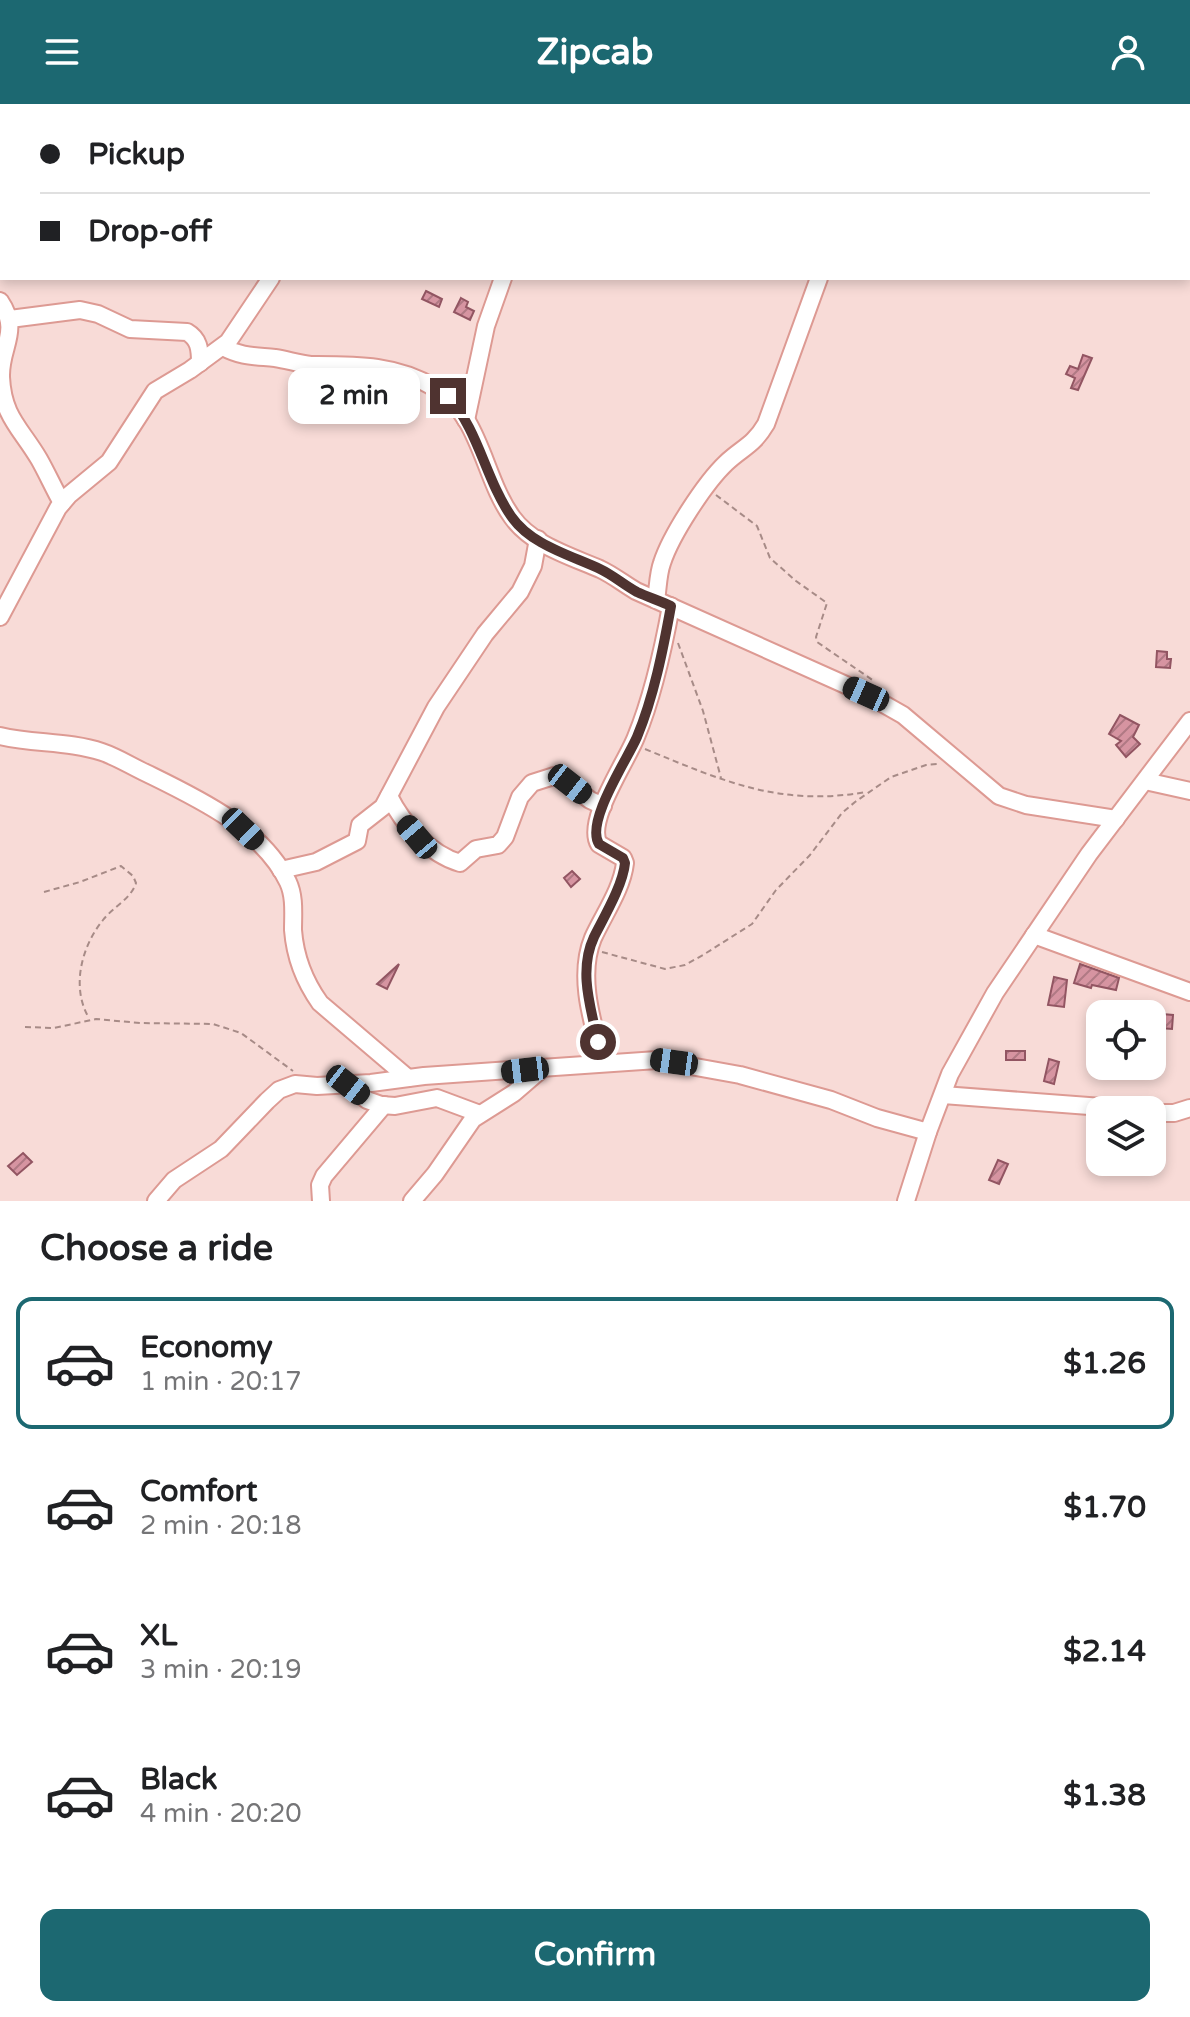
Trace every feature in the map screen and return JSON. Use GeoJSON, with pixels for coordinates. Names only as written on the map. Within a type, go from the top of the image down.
{"type":"FeatureCollection","features":[{"type":"Feature","properties":{"kind":"street"},"geometry":{"type":"LineString","coordinates":[[0,617],[62,503],[109,462],[155,391],[223,347],[240,328],[270,280]]}},
{"type":"Feature","properties":{"kind":"street"},"geometry":{"type":"LineString","coordinates":[[466,420],[486,326],[502,280]]}},
{"type":"Feature","properties":{"kind":"street"},"geometry":{"type":"LineString","coordinates":[[603,1062],[586,978],[590,949],[625,867],[623,858],[605,849],[595,839],[606,792],[633,744],[647,704],[666,608],[660,567],[668,546],[706,488],[727,462],[757,440],[766,424],[818,280]]}},
{"type":"Feature","properties":{"kind":"street"},"geometry":{"type":"LineString","coordinates":[[0,301],[10,319],[0,376],[6,411],[40,461],[62,503]]}},
{"type":"Feature","properties":{"kind":"street"},"geometry":{"type":"LineString","coordinates":[[10,319],[80,310],[98,314],[130,329],[187,332],[196,340],[200,363]]}},
{"type":"Feature","properties":{"kind":"street"},"geometry":{"type":"LineString","coordinates":[[223,347],[238,355],[298,364],[343,364],[396,370],[437,389],[448,396],[466,420],[512,518],[538,539],[579,562],[602,570],[666,608],[866,694],[903,715],[999,796],[1026,805],[1116,819]]}},
{"type":"Feature","properties":{"kind":"street"},"geometry":{"type":"LineString","coordinates":[[281,870],[316,862],[357,841],[360,825],[379,812],[436,707],[485,634],[520,592],[533,566],[538,539]]}},
{"type":"Feature","properties":{"kind":"street"},"geometry":{"type":"LineString","coordinates":[[906,1201],[943,1095],[963,1049],[995,993],[1116,819],[1190,721]]}},
{"type":"Feature","properties":{"kind":"street"},"geometry":{"type":"LineString","coordinates":[[0,736],[62,743],[103,752],[193,796],[243,829],[272,858],[292,893],[296,952],[310,989],[320,1003],[408,1078]]}},
{"type":"Feature","properties":{"kind":"street"},"geometry":{"type":"LineString","coordinates":[[389,796],[417,837],[447,858],[460,863],[476,849],[498,845],[505,837],[520,797],[532,783],[560,777],[603,806]]}},
{"type":"Feature","properties":{"kind":"street"},"geometry":{"type":"LineString","coordinates":[[1145,781],[1190,791]]}},
{"type":"Feature","properties":{"kind":"street"},"geometry":{"type":"LineString","coordinates":[[1034,935],[1190,992]]}},
{"type":"Feature","properties":{"kind":"street"},"geometry":{"type":"LineString","coordinates":[[156,1201],[174,1180],[221,1149],[279,1090],[295,1084],[348,1085],[657,1060],[740,1075],[831,1100],[877,1118],[928,1132]]}},
{"type":"Feature","properties":{"kind":"street"},"geometry":{"type":"LineString","coordinates":[[412,1201],[473,1119],[514,1093],[544,1067]]}},
{"type":"Feature","properties":{"kind":"street"},"geometry":{"type":"LineString","coordinates":[[348,1085],[367,1100],[384,1105],[395,1106],[437,1098],[480,1114]]}},
{"type":"Feature","properties":{"kind":"street"},"geometry":{"type":"LineString","coordinates":[[943,1095],[1086,1106]]}},
{"type":"Feature","properties":{"kind":"street"},"geometry":{"type":"LineString","coordinates":[[321,1201],[320,1185],[324,1176],[384,1105]]}},
{"type":"Feature","properties":{"kind":"street"},"geometry":{"type":"LineString","coordinates":[[1166,1113],[1190,1108]]}},
{"type":"Feature","properties":{"kind":"path"},"geometry":{"type":"LineString","coordinates":[[706,488],[757,526],[770,558],[827,603],[816,640],[874,682]]}},
{"type":"Feature","properties":{"kind":"path"},"geometry":{"type":"LineString","coordinates":[[666,608],[703,711],[721,779]]}},
{"type":"Feature","properties":{"kind":"path"},"geometry":{"type":"LineString","coordinates":[[633,744],[737,786],[792,796],[842,796],[870,791]]}},
{"type":"Feature","properties":{"kind":"path"},"geometry":{"type":"LineString","coordinates":[[590,949],[665,969],[685,965],[752,924],[776,890],[810,855],[842,813],[870,791],[907,770],[959,762]]}},
{"type":"Feature","properties":{"kind":"path"},"geometry":{"type":"LineString","coordinates":[[44,892],[121,866],[136,883],[132,893],[103,919],[85,954],[79,986],[81,1004],[90,1019]]}},
{"type":"Feature","properties":{"kind":"path"},"geometry":{"type":"LineString","coordinates":[[25,1027],[54,1028],[90,1019],[213,1024],[241,1033],[311,1086]]}},
{"type":"Feature","properties":{"kind":"building"},"geometry":{"type":"Polygon","coordinates":[[[426,291],[442,299],[439,307],[422,299],[426,291]]]}},
{"type":"Feature","properties":{"kind":"building"},"geometry":{"type":"Polygon","coordinates":[[[461,298],[468,302],[466,307],[474,311],[470,320],[454,312],[461,298]]]}},
{"type":"Feature","properties":{"kind":"building"},"geometry":{"type":"Polygon","coordinates":[[[1083,355],[1092,358],[1078,390],[1071,388],[1075,378],[1066,374],[1070,366],[1078,369],[1083,355]]]}},
{"type":"Feature","properties":{"kind":"building"},"geometry":{"type":"Polygon","coordinates":[[[1157,651],[1167,652],[1167,659],[1171,659],[1170,668],[1156,667],[1157,651]]]}},
{"type":"Feature","properties":{"kind":"building"},"geometry":{"type":"Polygon","coordinates":[[[1120,715],[1139,725],[1133,737],[1140,744],[1126,757],[1116,745],[1121,741],[1109,734],[1120,715]]]}},
{"type":"Feature","properties":{"kind":"building"},"geometry":{"type":"Polygon","coordinates":[[[572,871],[580,879],[571,887],[564,878],[572,871]]]}},
{"type":"Feature","properties":{"kind":"building"},"geometry":{"type":"Polygon","coordinates":[[[399,964],[387,989],[377,984],[399,964]]]}},
{"type":"Feature","properties":{"kind":"building"},"geometry":{"type":"Polygon","coordinates":[[[1080,964],[1119,978],[1116,990],[1074,983],[1080,964]]]}},
{"type":"Feature","properties":{"kind":"building"},"geometry":{"type":"Polygon","coordinates":[[[1054,977],[1067,980],[1064,1007],[1048,1005],[1054,977]]]}},
{"type":"Feature","properties":{"kind":"building"},"geometry":{"type":"Polygon","coordinates":[[[1166,1014],[1173,1015],[1172,1029],[1166,1028],[1166,1014]]]}},
{"type":"Feature","properties":{"kind":"building"},"geometry":{"type":"Polygon","coordinates":[[[1006,1051],[1025,1051],[1025,1060],[1006,1060],[1006,1051]]]}},
{"type":"Feature","properties":{"kind":"building"},"geometry":{"type":"Polygon","coordinates":[[[1049,1059],[1059,1062],[1054,1084],[1044,1081],[1049,1059]]]}},
{"type":"Feature","properties":{"kind":"building"},"geometry":{"type":"Polygon","coordinates":[[[23,1153],[32,1162],[17,1175],[8,1166],[23,1153]]]}},
{"type":"Feature","properties":{"kind":"building"},"geometry":{"type":"Polygon","coordinates":[[[998,1160],[1008,1164],[999,1184],[989,1180],[998,1160]]]}},
{"type":"Feature","properties":{"kind":"route"},"geometry":{"type":"LineString","coordinates":[[448,396],[471,428],[512,518],[541,541],[671,606],[665,641],[636,738],[606,792],[595,832],[599,844],[623,858],[625,863],[605,919],[593,938],[588,959],[588,999],[598,1042]]}}]}
